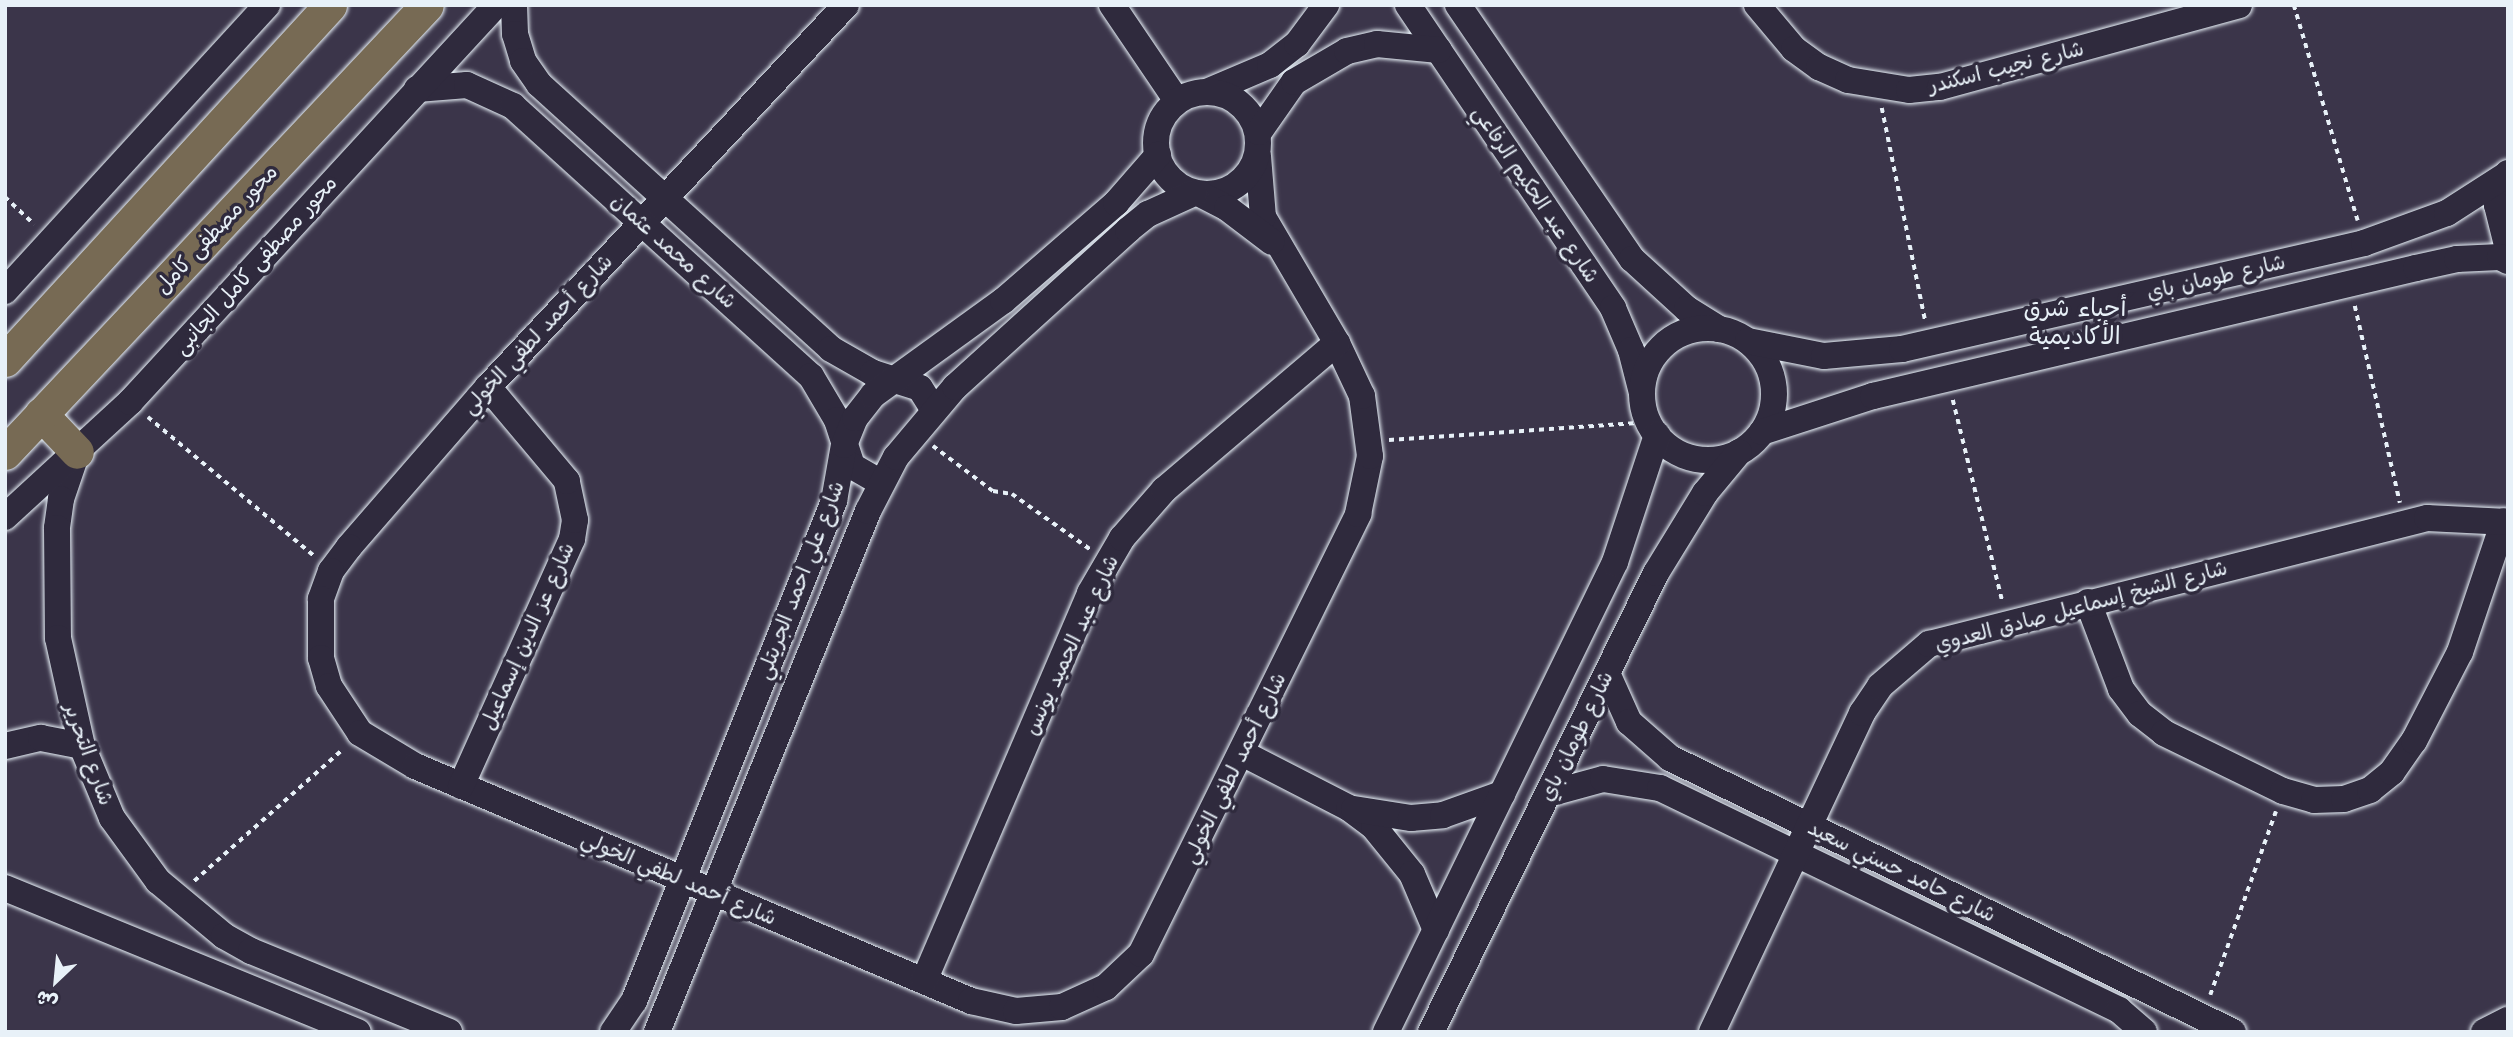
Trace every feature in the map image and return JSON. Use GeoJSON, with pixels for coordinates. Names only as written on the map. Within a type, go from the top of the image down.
{"type":"FeatureCollection","features":[{"type":"Feature","properties":{"kind":"main road"},"geometry":{"type":"LineString","coordinates":[[5,360],[330,5]]}},
{"type":"Feature","properties":{"kind":"main road","name":"محور مصطفى كامل"},"geometry":{"type":"LineString","coordinates":[[5,453],[427,5]]}},
{"type":"Feature","properties":{"kind":"main road"},"geometry":{"type":"LineString","coordinates":[[41,414],[77,452]]}},
{"type":"Feature","properties":{"kind":"street"},"geometry":{"type":"LineString","coordinates":[[5,291],[267,5]]}},
{"type":"Feature","properties":{"kind":"street","name":"محور مصطفى كامل الجانبى"},"geometry":{"type":"LineString","coordinates":[[5,517],[130,402],[496,5]]}},
{"type":"Feature","properties":{"kind":"street","name":"شارع محمد عثمان"},"geometry":{"type":"LineString","coordinates":[[514,5],[518,43],[539,84],[831,349],[851,362],[920,388],[933,409]]}},
{"type":"Feature","properties":{"kind":"street","name":"شارع أحمد لطفي الخولي"},"geometry":{"type":"LineString","coordinates":[[846,5],[488,387],[331,571],[321,599],[320,658],[329,686],[360,733],[415,766],[971,1001],[1016,1011],[1062,1007],[1106,987],[1141,954],[1154,933],[1358,514],[1367,485],[1370,441],[1362,396],[1337,343],[1276,245],[1263,217],[1258,144]]}},
{"type":"Feature","properties":{"kind":"street"},"geometry":{"type":"LineString","coordinates":[[1112,5],[1177,101]]}},
{"type":"Feature","properties":{"kind":"street"},"geometry":{"type":"LineString","coordinates":[[1326,5],[1297,44],[1270,65],[1209,91],[1177,101],[1158,128],[1158,155],[1167,176],[1197,194],[1236,186],[1250,173],[1258,144],[1294,82],[1347,51],[1377,44],[1439,50]]}},
{"type":"Feature","properties":{"kind":"street","name":"شارع عبد الحكيم الرفاعي"},"geometry":{"type":"LineString","coordinates":[[1408,5],[1613,308],[1642,393]]}},
{"type":"Feature","properties":{"kind":"street","name":"شارع عبد الحكيم الرفاعي"},"geometry":{"type":"LineString","coordinates":[[1458,5],[1632,258],[1658,286],[1719,329]]}},
{"type":"Feature","properties":{"kind":"street","name":"شارع نجيب اسكندر"},"geometry":{"type":"LineString","coordinates":[[1757,5],[1794,49],[1819,67],[1878,88],[1940,87],[2163,15],[2239,5]]}},
{"type":"Feature","properties":{"kind":"street","name":"شارع محمد عثمان"},"geometry":{"type":"LineString","coordinates":[[416,89],[442,84],[491,93],[513,106],[811,376],[826,397],[844,445],[860,474],[881,483]]}},
{"type":"Feature","properties":{"kind":"street"},"geometry":{"type":"LineString","coordinates":[[1209,91],[1240,104],[1258,144]]}},
{"type":"Feature","properties":{"kind":"street","name":"شارع علي احمد الجريتلي"},"geometry":{"type":"LineString","coordinates":[[612,1032],[634,1001],[683,879],[834,501],[844,445],[863,406],[1003,301],[1132,188],[1158,155]]}},
{"type":"Feature","properties":{"kind":"street"},"geometry":{"type":"LineString","coordinates":[[2507,174],[2498,220],[2508,249]]}},
{"type":"Feature","properties":{"kind":"street","name":"شارع طومان باي"},"geometry":{"type":"LineString","coordinates":[[1748,341],[1824,356],[1863,355],[1930,343],[2364,243],[2447,213],[2507,174]]}},
{"type":"Feature","properties":{"kind":"street","name":"شارع أحمد لطفي الخولي"},"geometry":{"type":"LineString","coordinates":[[1197,194],[1244,219],[1276,245]]}},
{"type":"Feature","properties":{"kind":"street","name":"شارع علي احمد الجريتلي"},"geometry":{"type":"LineString","coordinates":[[657,1032],[881,483],[914,432],[933,409],[1128,230],[1170,201],[1197,194]]}},
{"type":"Feature","properties":{"kind":"street","name":"شارع طومان باي"},"geometry":{"type":"LineString","coordinates":[[1762,432],[1835,407],[1948,378],[2458,259],[2500,257],[2508,261]]}},
{"type":"Feature","properties":{"kind":"street"},"geometry":{"type":"LineString","coordinates":[[1719,329],[1748,341],[1769,368],[1773,384],[1770,417],[1762,432],[1739,452],[1695,458],[1653,429],[1642,393],[1644,377],[1659,349],[1687,331],[1719,329]]}},
{"type":"Feature","properties":{"kind":"street","name":"شارع عبد الحميد يونس"},"geometry":{"type":"LineString","coordinates":[[924,981],[1107,561],[1164,490],[1337,343]]}},
{"type":"Feature","properties":{"kind":"street","name":"شارع عز الدين إسماعيل"},"geometry":{"type":"LineString","coordinates":[[461,786],[572,539],[575,520],[567,481],[488,387]]}},
{"type":"Feature","properties":{"kind":"street","name":"شارع طومان باي"},"geometry":{"type":"LineString","coordinates":[[1386,1032],[1615,562],[1653,429]]}},
{"type":"Feature","properties":{"kind":"street","name":"شارع التحرير"},"geometry":{"type":"LineString","coordinates":[[77,452],[61,499],[55,583],[61,652],[82,746],[112,818],[133,850],[176,897],[251,951],[449,1032]]}},
{"type":"Feature","properties":{"kind":"street","name":"شارع طومان باي"},"geometry":{"type":"LineString","coordinates":[[1431,1032],[1607,673],[1680,533],[1739,452]]}},
{"type":"Feature","properties":{"kind":"street","name":"شارع الشيخ إسماعيل صادق العدوي"},"geometry":{"type":"LineString","coordinates":[[1712,1032],[1862,713],[1895,671],[1929,644],[2404,523],[2456,516],[2506,521]]}},
{"type":"Feature","properties":{"kind":"street"},"geometry":{"type":"LineString","coordinates":[[2088,602],[2121,689],[2140,714],[2164,733],[2283,791],[2314,800],[2344,799],[2370,790],[2392,772],[2435,704],[2459,652],[2506,521]]}},
{"type":"Feature","properties":{"kind":"street","name":"شارع حامد حسني سعيد"},"geometry":{"type":"LineString","coordinates":[[1607,673],[1615,699],[1648,743],[1670,758],[2233,1032]]}},
{"type":"Feature","properties":{"kind":"street"},"geometry":{"type":"LineString","coordinates":[[5,746],[41,738],[82,746]]}},
{"type":"Feature","properties":{"kind":"street"},"geometry":{"type":"LineString","coordinates":[[1242,753],[1349,808],[1395,849],[1412,874],[1436,930]]}},
{"type":"Feature","properties":{"kind":"street","name":"شارع حامد حسني سعيد"},"geometry":{"type":"LineString","coordinates":[[1548,794],[1604,779],[1632,781],[1660,788],[2119,1010],[2144,1032]]}},
{"type":"Feature","properties":{"kind":"street"},"geometry":{"type":"LineString","coordinates":[[1349,808],[1390,817],[1443,816],[1502,794]]}},
{"type":"Feature","properties":{"kind":"street"},"geometry":{"type":"LineString","coordinates":[[5,888],[358,1032]]}},
{"type":"Feature","properties":{"kind":"street"},"geometry":{"type":"LineString","coordinates":[[2484,1032],[2508,1020]]}},
{"type":"Feature","properties":{"kind":"path"},"geometry":{"type":"LineString","coordinates":[[2294,5],[2364,243]]}},
{"type":"Feature","properties":{"kind":"path"},"geometry":{"type":"LineString","coordinates":[[1878,88],[1930,343]]}},
{"type":"Feature","properties":{"kind":"path"},"geometry":{"type":"LineString","coordinates":[[5,197],[51,240]]}},
{"type":"Feature","properties":{"kind":"path"},"geometry":{"type":"LineString","coordinates":[[2350,284],[2404,523]]}},
{"type":"Feature","properties":{"kind":"path"},"geometry":{"type":"LineString","coordinates":[[1948,378],[2008,622]]}},
{"type":"Feature","properties":{"kind":"path"},"geometry":{"type":"LineString","coordinates":[[130,402],[331,571]]}},
{"type":"Feature","properties":{"kind":"path"},"geometry":{"type":"LineString","coordinates":[[1370,441],[1653,429]]}},
{"type":"Feature","properties":{"kind":"path"},"geometry":{"type":"LineString","coordinates":[[914,432],[993,491],[1012,494],[1107,561]]}},
{"type":"Feature","properties":{"kind":"path"},"geometry":{"type":"LineString","coordinates":[[176,897],[360,733]]}},
{"type":"Feature","properties":{"kind":"path"},"geometry":{"type":"LineString","coordinates":[[2202,1017],[2283,791]]}},
{"type":"Feature","properties":{"kind":"district","name":"أحياء شرق الأكاديمية"},"geometry":{"type":"Point","coordinates":[2075,323]}}]}
